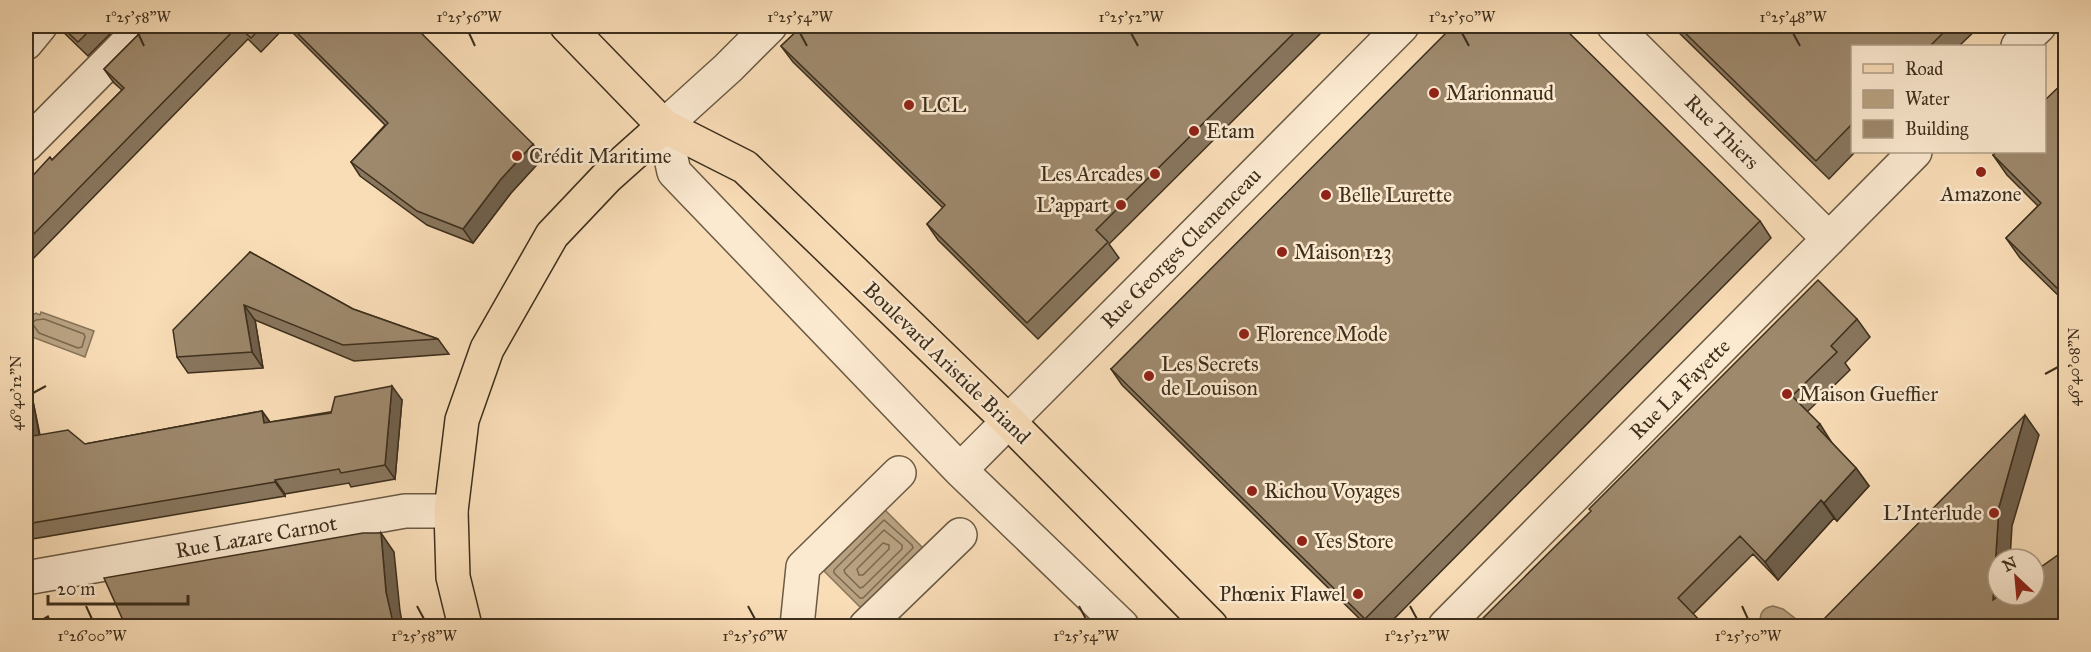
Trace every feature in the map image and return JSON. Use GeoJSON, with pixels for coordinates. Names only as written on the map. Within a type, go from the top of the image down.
{"type":"FeatureCollection","features":[{"type":"Feature","properties":{"kind":"main road","name":"Boulevard Aristide Briand"},"geometry":{"type":"LineString","coordinates":[[567,26],[664,126],[745,167],[1008,421],[1211,627]]}},
{"type":"Feature","properties":{"kind":"main road"},"geometry":{"type":"LineString","coordinates":[[465,627],[453,577],[451,511],[462,420],[487,349],[552,235],[607,177],[664,126]]}},
{"type":"Feature","properties":{"kind":"street"},"geometry":{"type":"LineString","coordinates":[[26,44],[40,26]]}},
{"type":"Feature","properties":{"kind":"street"},"geometry":{"type":"LineString","coordinates":[[26,145],[144,26]]}},
{"type":"Feature","properties":{"kind":"street"},"geometry":{"type":"LineString","coordinates":[[770,26],[664,126],[674,172],[960,470],[1122,627]]}},
{"type":"Feature","properties":{"kind":"street","name":"Rue Georges Clemenceau"},"geometry":{"type":"LineString","coordinates":[[960,470],[1402,26]]}},
{"type":"Feature","properties":{"kind":"street","name":"Rue Thiers"},"geometry":{"type":"LineString","coordinates":[[1614,26],[1829,239]]}},
{"type":"Feature","properties":{"kind":"street"},"geometry":{"type":"LineString","coordinates":[[2020,45],[2039,26]]}},
{"type":"Feature","properties":{"kind":"street","name":"Rue La Fayette"},"geometry":{"type":"LineString","coordinates":[[1445,627],[1914,153]]}},
{"type":"Feature","properties":{"kind":"street"},"geometry":{"type":"LineString","coordinates":[[797,627],[802,567],[899,473]]}},
{"type":"Feature","properties":{"kind":"street","name":"Rue Lazare Carnot"},"geometry":{"type":"LineString","coordinates":[[26,578],[405,511],[451,511]]}},
{"type":"Feature","properties":{"kind":"street"},"geometry":{"type":"LineString","coordinates":[[866,627],[960,535]]}},
{"type":"Feature","properties":{"kind":"water"},"geometry":{"type":"Polygon","coordinates":[[[41,312],[94,331],[85,357],[32,337],[26,323],[31,316],[36,313],[40,315],[41,312]]]}},
{"type":"Feature","properties":{"kind":"water"},"geometry":{"type":"Polygon","coordinates":[[[885,510],[923,548],[861,608],[824,571],[885,510]]]}},
{"type":"Feature","properties":{"kind":"water"},"geometry":{"type":"Polygon","coordinates":[[[1773,606],[1783,609],[1805,626],[1762,626],[1760,619],[1762,613],[1773,606]]]}},
{"type":"Feature","properties":{"kind":"building"},"geometry":{"type":"Polygon","coordinates":[[[61,26],[94,26],[78,42],[61,26]]]}},
{"type":"Feature","properties":{"kind":"building"},"geometry":{"type":"Polygon","coordinates":[[[147,26],[238,26],[26,242],[26,183],[50,157],[52,160],[124,88],[104,69],[147,26]]]}},
{"type":"Feature","properties":{"kind":"building"},"geometry":{"type":"Polygon","coordinates":[[[238,26],[263,26],[251,38],[238,26]]]}},
{"type":"Feature","properties":{"kind":"building"},"geometry":{"type":"Polygon","coordinates":[[[290,26],[414,26],[533,144],[501,179],[463,229],[417,211],[351,162],[388,123],[290,26]]]}},
{"type":"Feature","properties":{"kind":"building"},"geometry":{"type":"Polygon","coordinates":[[[802,26],[1301,26],[1096,230],[1108,242],[1027,323],[927,224],[945,205],[781,46],[802,26]]]}},
{"type":"Feature","properties":{"kind":"building"},"geometry":{"type":"Polygon","coordinates":[[[1453,26],[1562,26],[1760,221],[1365,619],[1111,369],[1453,26]]]}},
{"type":"Feature","properties":{"kind":"building"},"geometry":{"type":"Polygon","coordinates":[[[1678,26],[1950,26],[1931,45],[1851,45],[1851,125],[1816,161],[1678,26]]]}},
{"type":"Feature","properties":{"kind":"building"},"geometry":{"type":"Polygon","coordinates":[[[2066,80],[2066,290],[2062,293],[2006,238],[2041,203],[1993,155],[1996,153],[2046,153],[2046,99],[2066,80]]]}},
{"type":"Feature","properties":{"kind":"building"},"geometry":{"type":"Polygon","coordinates":[[[250,252],[353,309],[438,339],[343,345],[244,305],[252,352],[177,357],[173,330],[250,252]]]}},
{"type":"Feature","properties":{"kind":"building"},"geometry":{"type":"Polygon","coordinates":[[[1818,280],[1857,319],[1831,346],[1837,352],[1792,396],[1820,424],[1817,427],[1856,468],[1824,503],[1821,500],[1765,562],[1740,536],[1678,598],[1706,627],[1474,627],[1591,511],[1589,509],[1818,280]]]}},
{"type":"Feature","properties":{"kind":"building"},"geometry":{"type":"Polygon","coordinates":[[[392,386],[385,465],[341,473],[339,469],[26,524],[26,397],[33,436],[68,430],[85,444],[262,411],[264,423],[331,413],[335,397],[392,386]]]}},
{"type":"Feature","properties":{"kind":"building"},"geometry":{"type":"Polygon","coordinates":[[[2025,415],[1999,507],[1996,547],[1986,547],[1986,607],[2046,607],[2046,564],[2066,552],[2066,627],[1830,627],[1823,620],[2025,415]]]}},
{"type":"Feature","properties":{"kind":"building"},"geometry":{"type":"Polygon","coordinates":[[[363,533],[381,533],[386,592],[394,627],[126,627],[104,578],[363,533]]]}},
{"type":"Feature","properties":{"kind":"building"},"geometry":{"type":"Polygon","coordinates":[[[48,616],[53,627],[29,627],[48,616]]]}},
{"type":"Feature","properties":{"kind":"place","name":"Marionnaud"},"geometry":{"type":"Point","coordinates":[1434,93]}},
{"type":"Feature","properties":{"kind":"place","name":"LCL"},"geometry":{"type":"Point","coordinates":[909,105]}},
{"type":"Feature","properties":{"kind":"place","name":"Etam"},"geometry":{"type":"Point","coordinates":[1194,131]}},
{"type":"Feature","properties":{"kind":"place","name":"Crédit Maritime"},"geometry":{"type":"Point","coordinates":[517,156]}},
{"type":"Feature","properties":{"kind":"place","name":"Amazone"},"geometry":{"type":"Point","coordinates":[1981,172]}},
{"type":"Feature","properties":{"kind":"place","name":"Les Arcades"},"geometry":{"type":"Point","coordinates":[1155,174]}},
{"type":"Feature","properties":{"kind":"place","name":"Belle Lurette"},"geometry":{"type":"Point","coordinates":[1326,195]}},
{"type":"Feature","properties":{"kind":"place","name":"L'appart"},"geometry":{"type":"Point","coordinates":[1121,205]}},
{"type":"Feature","properties":{"kind":"place","name":"Maison 123"},"geometry":{"type":"Point","coordinates":[1282,252]}},
{"type":"Feature","properties":{"kind":"place","name":"Florence Mode"},"geometry":{"type":"Point","coordinates":[1244,334]}},
{"type":"Feature","properties":{"kind":"place","name":"Les Secrets de Louison"},"geometry":{"type":"Point","coordinates":[1149,376]}},
{"type":"Feature","properties":{"kind":"place","name":"Maison Gueffier"},"geometry":{"type":"Point","coordinates":[1787,394]}},
{"type":"Feature","properties":{"kind":"place","name":"Richou Voyages"},"geometry":{"type":"Point","coordinates":[1252,491]}},
{"type":"Feature","properties":{"kind":"place","name":"L'Interlude"},"geometry":{"type":"Point","coordinates":[1994,513]}},
{"type":"Feature","properties":{"kind":"place","name":"Yes Store"},"geometry":{"type":"Point","coordinates":[1302,541]}},
{"type":"Feature","properties":{"kind":"place","name":"Phœnix Flawel"},"geometry":{"type":"Point","coordinates":[1358,594]}}]}
